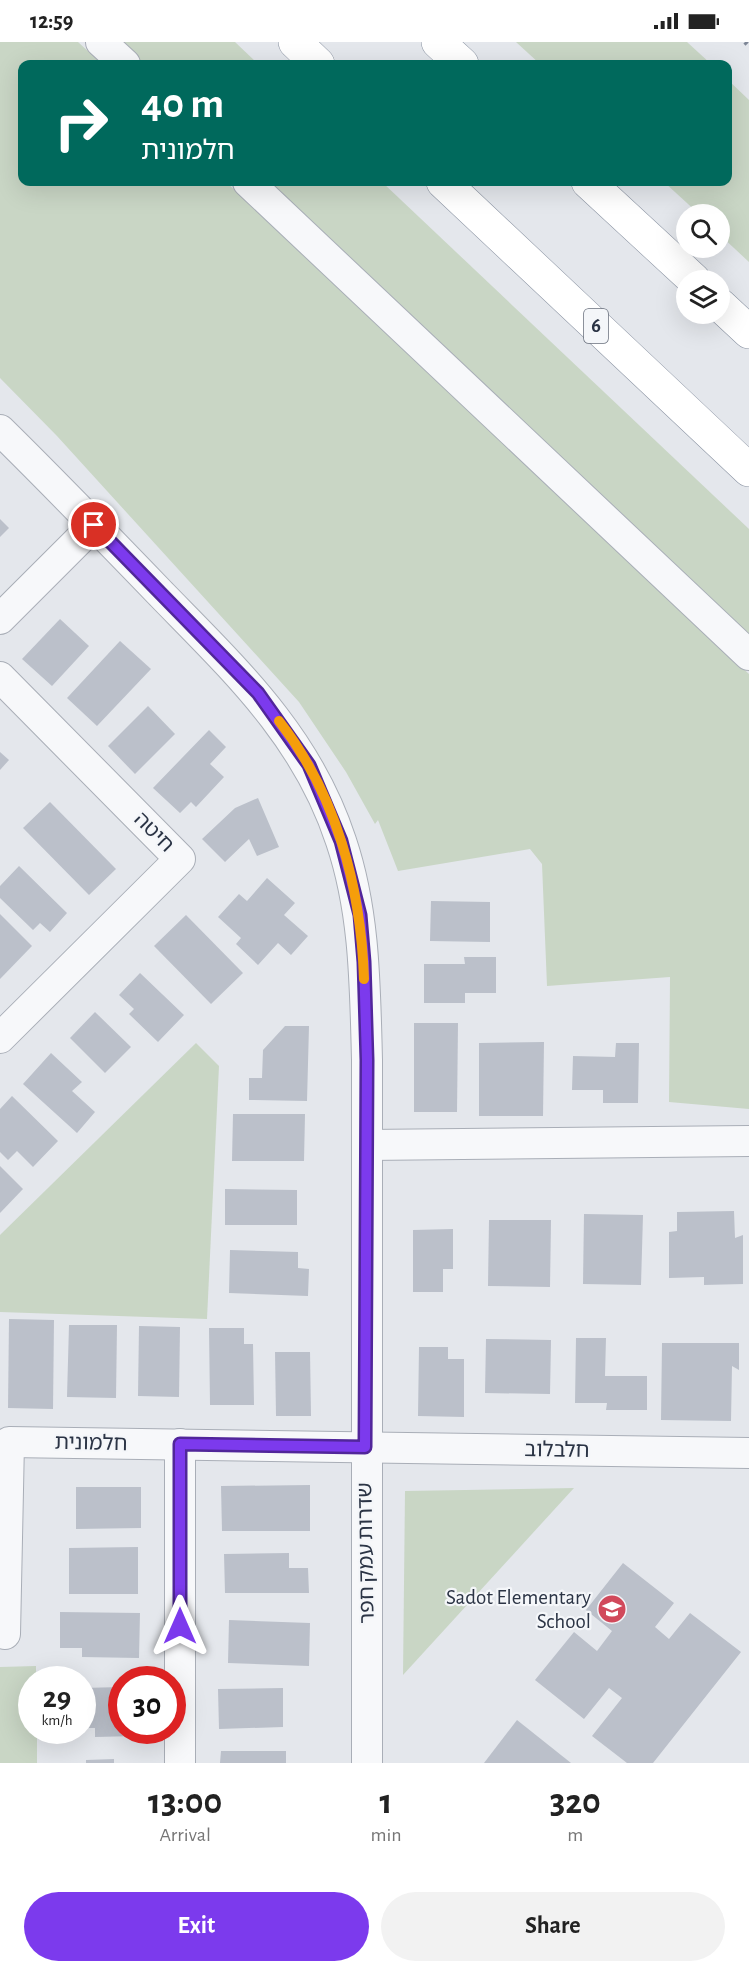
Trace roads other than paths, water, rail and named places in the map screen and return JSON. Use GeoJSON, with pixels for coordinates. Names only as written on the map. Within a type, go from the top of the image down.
{"type":"FeatureCollection","features":[{"type":"Feature","properties":{"kind":"highway"},"geometry":{"type":"LineString","coordinates":[[294,42],[314,60]]}},
{"type":"Feature","properties":{"kind":"highway"},"geometry":{"type":"LineString","coordinates":[[438,42],[458,60]]}},
{"type":"Feature","properties":{"kind":"highway","name":"6"},"geometry":{"type":"LineString","coordinates":[[447,186],[749,470]]}},
{"type":"Feature","properties":{"kind":"highway"},"geometry":{"type":"LineString","coordinates":[[592,186],[683,270]]}},
{"type":"Feature","properties":{"kind":"highway"},"geometry":{"type":"LineString","coordinates":[[730,314],[749,332]]}},
{"type":"Feature","properties":{"kind":"street"},"geometry":{"type":"LineString","coordinates":[[101,42],[121,60]]}},
{"type":"Feature","properties":{"kind":"street"},"geometry":{"type":"LineString","coordinates":[[252,186],[749,655]]}},
{"type":"Feature","properties":{"kind":"street","name":"שדרות עמק חפר"},"geometry":{"type":"LineString","coordinates":[[0,430],[258,693],[309,765],[328,804],[341,841],[360,915],[365,998],[367,1763]]}},
{"type":"Feature","properties":{"kind":"street"},"geometry":{"type":"LineString","coordinates":[[0,619],[94,525]]}},
{"type":"Feature","properties":{"kind":"street","name":"חיטה"},"geometry":{"type":"LineString","coordinates":[[0,677],[180,859],[0,1038]]}},
{"type":"Feature","properties":{"kind":"street"},"geometry":{"type":"LineString","coordinates":[[367,1145],[749,1141]]}},
{"type":"Feature","properties":{"kind":"street","name":"חלמונית"},"geometry":{"type":"LineString","coordinates":[[5,1634],[9,1442],[365,1447]]}},
{"type":"Feature","properties":{"kind":"street"},"geometry":{"type":"LineString","coordinates":[[180,1444],[180,1763]]}},
{"type":"Feature","properties":{"kind":"street","name":"חלבלוב"},"geometry":{"type":"LineString","coordinates":[[365,1447],[749,1453]]}},
{"type":"Feature","properties":{"kind":"railway"},"geometry":{"type":"LineString","coordinates":[[745,42],[749,46]]}},
{"type":"Feature","properties":{"kind":"place","name":"Sadot Elementary School"},"geometry":{"type":"Point","coordinates":[612,1609]}}]}
